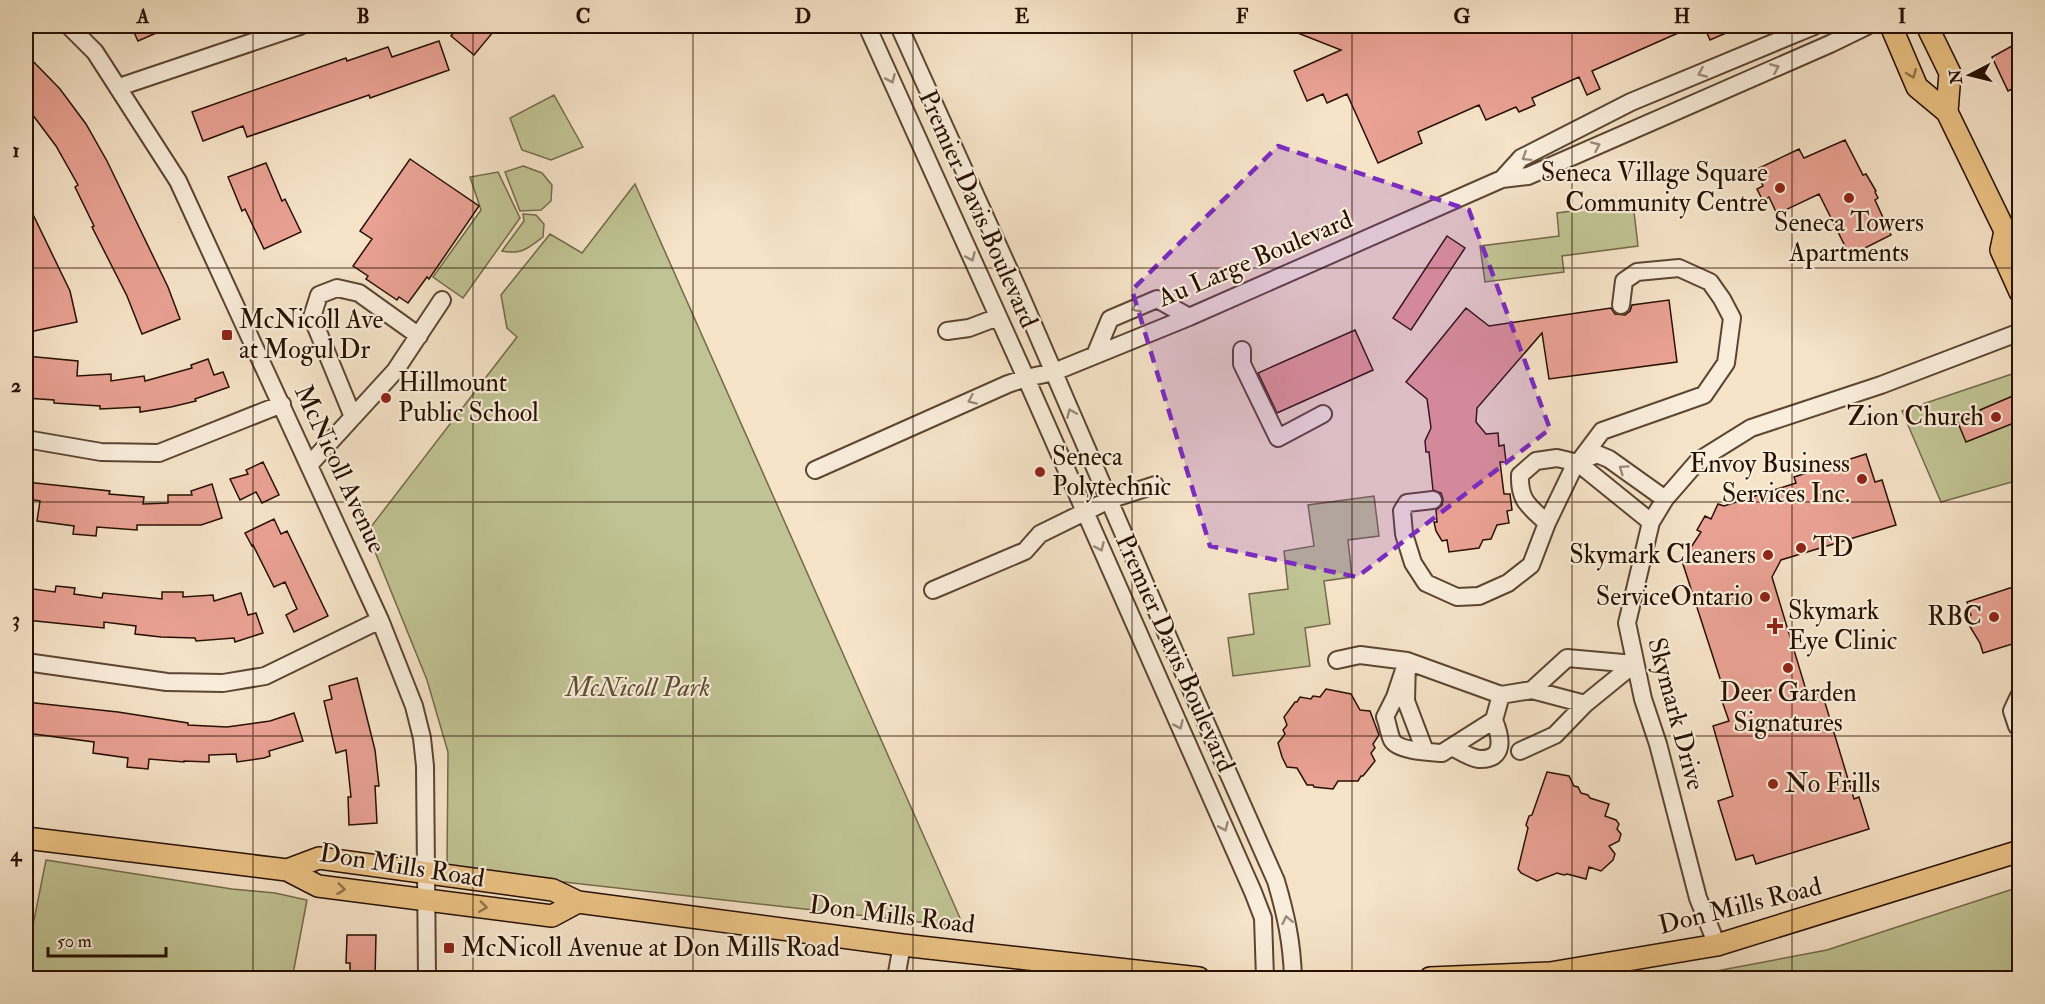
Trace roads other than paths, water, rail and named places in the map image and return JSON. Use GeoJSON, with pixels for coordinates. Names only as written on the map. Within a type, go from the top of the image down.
{"type":"FeatureCollection","features":[{"type":"Feature","properties":{"kind":"main road"},"geometry":{"type":"LineString","coordinates":[[1891,26],[1917,87],[1947,112],[2012,236],[2001,250],[2019,292]]}},
{"type":"Feature","properties":{"kind":"main road"},"geometry":{"type":"LineString","coordinates":[[1927,26],[1950,73],[1947,112]]}},
{"type":"Feature","properties":{"kind":"main road","name":"Don Mills Road"},"geometry":{"type":"LineString","coordinates":[[26,838],[287,870],[318,886],[552,916],[578,902]]}},
{"type":"Feature","properties":{"kind":"main road","name":"Don Mills Road"},"geometry":{"type":"LineString","coordinates":[[1430,978],[1550,973],[1717,945],[2019,851]]}},
{"type":"Feature","properties":{"kind":"main road","name":"Don Mills Road"},"geometry":{"type":"LineString","coordinates":[[287,870],[319,858],[553,890],[578,902],[902,945],[1199,978]]}},
{"type":"Feature","properties":{"kind":"street","name":"McNicoll Avenue"},"geometry":{"type":"LineString","coordinates":[[69,26],[95,52],[178,181],[380,620],[414,706],[422,738],[425,766],[427,978]]}},
{"type":"Feature","properties":{"kind":"street"},"geometry":{"type":"LineString","coordinates":[[119,87],[300,26]]}},
{"type":"Feature","properties":{"kind":"street","name":"Premier Davis Boulevard"},"geometry":{"type":"LineString","coordinates":[[867,26],[1026,378],[1253,892],[1263,918],[1265,978]]}},
{"type":"Feature","properties":{"kind":"street","name":"Premier Davis Boulevard"},"geometry":{"type":"LineString","coordinates":[[898,26],[1054,372],[1276,880],[1287,919],[1292,948],[1293,978]]}},
{"type":"Feature","properties":{"kind":"street","name":"Au Large Boulevard"},"geometry":{"type":"LineString","coordinates":[[1502,179],[1521,158],[1631,102],[1814,26]]}},
{"type":"Feature","properties":{"kind":"street","name":"Au Large Boulevard"},"geometry":{"type":"LineString","coordinates":[[815,470],[1026,378],[1054,372],[1189,317],[1502,179],[1528,176],[1867,26]]}},
{"type":"Feature","properties":{"kind":"street"},"geometry":{"type":"LineString","coordinates":[[1433,500],[1407,503],[1402,511],[1404,534],[1413,563],[1426,582],[1457,597],[1479,596],[1508,583],[1531,566],[1547,523],[1570,475],[1602,431],[1704,395],[1726,363],[1732,318],[1722,298],[1710,282],[1678,268],[1637,272],[1624,281],[1621,304]]}},
{"type":"Feature","properties":{"kind":"street"},"geometry":{"type":"LineString","coordinates":[[353,417],[312,316],[319,295],[337,288],[359,293],[419,336]]}},
{"type":"Feature","properties":{"kind":"street"},"geometry":{"type":"LineString","coordinates":[[1095,355],[1110,319],[1157,299],[1189,317]]}},
{"type":"Feature","properties":{"kind":"street"},"geometry":{"type":"LineString","coordinates":[[309,465],[395,371],[442,300]]}},
{"type":"Feature","properties":{"kind":"street"},"geometry":{"type":"LineString","coordinates":[[947,331],[969,328],[998,317]]}},
{"type":"Feature","properties":{"kind":"street","name":"Skymark Drive"},"geometry":{"type":"LineString","coordinates":[[1717,945],[1698,898],[1658,744],[1643,699],[1627,623],[1651,522],[1665,499],[1698,461],[1751,428],[1881,386],[2019,332]]}},
{"type":"Feature","properties":{"kind":"street"},"geometry":{"type":"LineString","coordinates":[[1242,350],[1242,364],[1278,438],[1323,414]]}},
{"type":"Feature","properties":{"kind":"street"},"geometry":{"type":"LineString","coordinates":[[26,439],[101,452],[159,453],[282,404]]}},
{"type":"Feature","properties":{"kind":"street"},"geometry":{"type":"LineString","coordinates":[[1578,463],[1597,454],[1609,459],[1665,499]]}},
{"type":"Feature","properties":{"kind":"street"},"geometry":{"type":"LineString","coordinates":[[1547,523],[1524,500],[1520,490],[1520,475],[1536,461],[1557,458],[1578,463],[1651,522]]}},
{"type":"Feature","properties":{"kind":"street"},"geometry":{"type":"LineString","coordinates":[[933,590],[1025,551],[1040,534],[1109,500],[1155,485]]}},
{"type":"Feature","properties":{"kind":"street"},"geometry":{"type":"LineString","coordinates":[[26,662],[167,682],[223,683],[265,676],[380,620]]}},
{"type":"Feature","properties":{"kind":"street"},"geometry":{"type":"LineString","coordinates":[[1337,660],[1360,655],[1407,661],[1501,695],[1532,690],[1585,704]]}},
{"type":"Feature","properties":{"kind":"street"},"geometry":{"type":"LineString","coordinates":[[1532,690],[1567,658],[1634,664]]}},
{"type":"Feature","properties":{"kind":"street"},"geometry":{"type":"LineString","coordinates":[[1407,661],[1395,697],[1385,717],[1393,741],[1399,747],[1442,753],[1494,720]]}},
{"type":"Feature","properties":{"kind":"street"},"geometry":{"type":"LineString","coordinates":[[1407,661],[1406,701],[1425,751]]}},
{"type":"Feature","properties":{"kind":"street"},"geometry":{"type":"LineString","coordinates":[[1520,751],[1555,735],[1585,704],[1634,664]]}},
{"type":"Feature","properties":{"kind":"street"},"geometry":{"type":"LineString","coordinates":[[2017,726],[2012,711],[2019,696],[2017,688],[2019,687]]}},
{"type":"Feature","properties":{"kind":"street"},"geometry":{"type":"LineString","coordinates":[[1452,747],[1477,759],[1488,758],[1496,754],[1500,745],[1500,735],[1494,720],[1501,695]]}},
{"type":"Feature","properties":{"kind":"street"},"geometry":{"type":"LineString","coordinates":[[896,978],[902,945]]}},
{"type":"Feature","properties":{"kind":"place","name":"Seneca Village Square Community Centre"},"geometry":{"type":"Point","coordinates":[1780,188]}},
{"type":"Feature","properties":{"kind":"place","name":"Seneca Towers Apartments"},"geometry":{"type":"Point","coordinates":[1849,198]}},
{"type":"Feature","properties":{"kind":"place","name":"McNicoll Ave at Mogul Dr"},"geometry":{"type":"Point","coordinates":[227,335]}},
{"type":"Feature","properties":{"kind":"place","name":"Hillmount Public School"},"geometry":{"type":"Point","coordinates":[386,398]}},
{"type":"Feature","properties":{"kind":"place","name":"Zion Church"},"geometry":{"type":"Point","coordinates":[1996,417]}},
{"type":"Feature","properties":{"kind":"place","name":"Seneca Polytechnic"},"geometry":{"type":"Point","coordinates":[1040,472]}},
{"type":"Feature","properties":{"kind":"place","name":"Envoy Business Services Inc."},"geometry":{"type":"Point","coordinates":[1862,479]}},
{"type":"Feature","properties":{"kind":"place","name":"TD"},"geometry":{"type":"Point","coordinates":[1801,548]}},
{"type":"Feature","properties":{"kind":"place","name":"Skymark Cleaners"},"geometry":{"type":"Point","coordinates":[1768,555]}},
{"type":"Feature","properties":{"kind":"place","name":"ServiceOntario"},"geometry":{"type":"Point","coordinates":[1765,597]}},
{"type":"Feature","properties":{"kind":"place","name":"RBC"},"geometry":{"type":"Point","coordinates":[1994,617]}},
{"type":"Feature","properties":{"kind":"place","name":"Skymark Eye Clinic"},"geometry":{"type":"Point","coordinates":[1775,626]}},
{"type":"Feature","properties":{"kind":"place","name":"Deer Garden Signatures"},"geometry":{"type":"Point","coordinates":[1788,668]}},
{"type":"Feature","properties":{"kind":"place","name":"No Frills"},"geometry":{"type":"Point","coordinates":[1773,784]}},
{"type":"Feature","properties":{"kind":"place","name":"McNicoll Avenue at Don Mills Road"},"geometry":{"type":"Point","coordinates":[449,948]}},
{"type":"Feature","properties":{"kind":"park label","name":"McNicoll Park"},"geometry":{"type":"Point","coordinates":[638,688]}}]}
